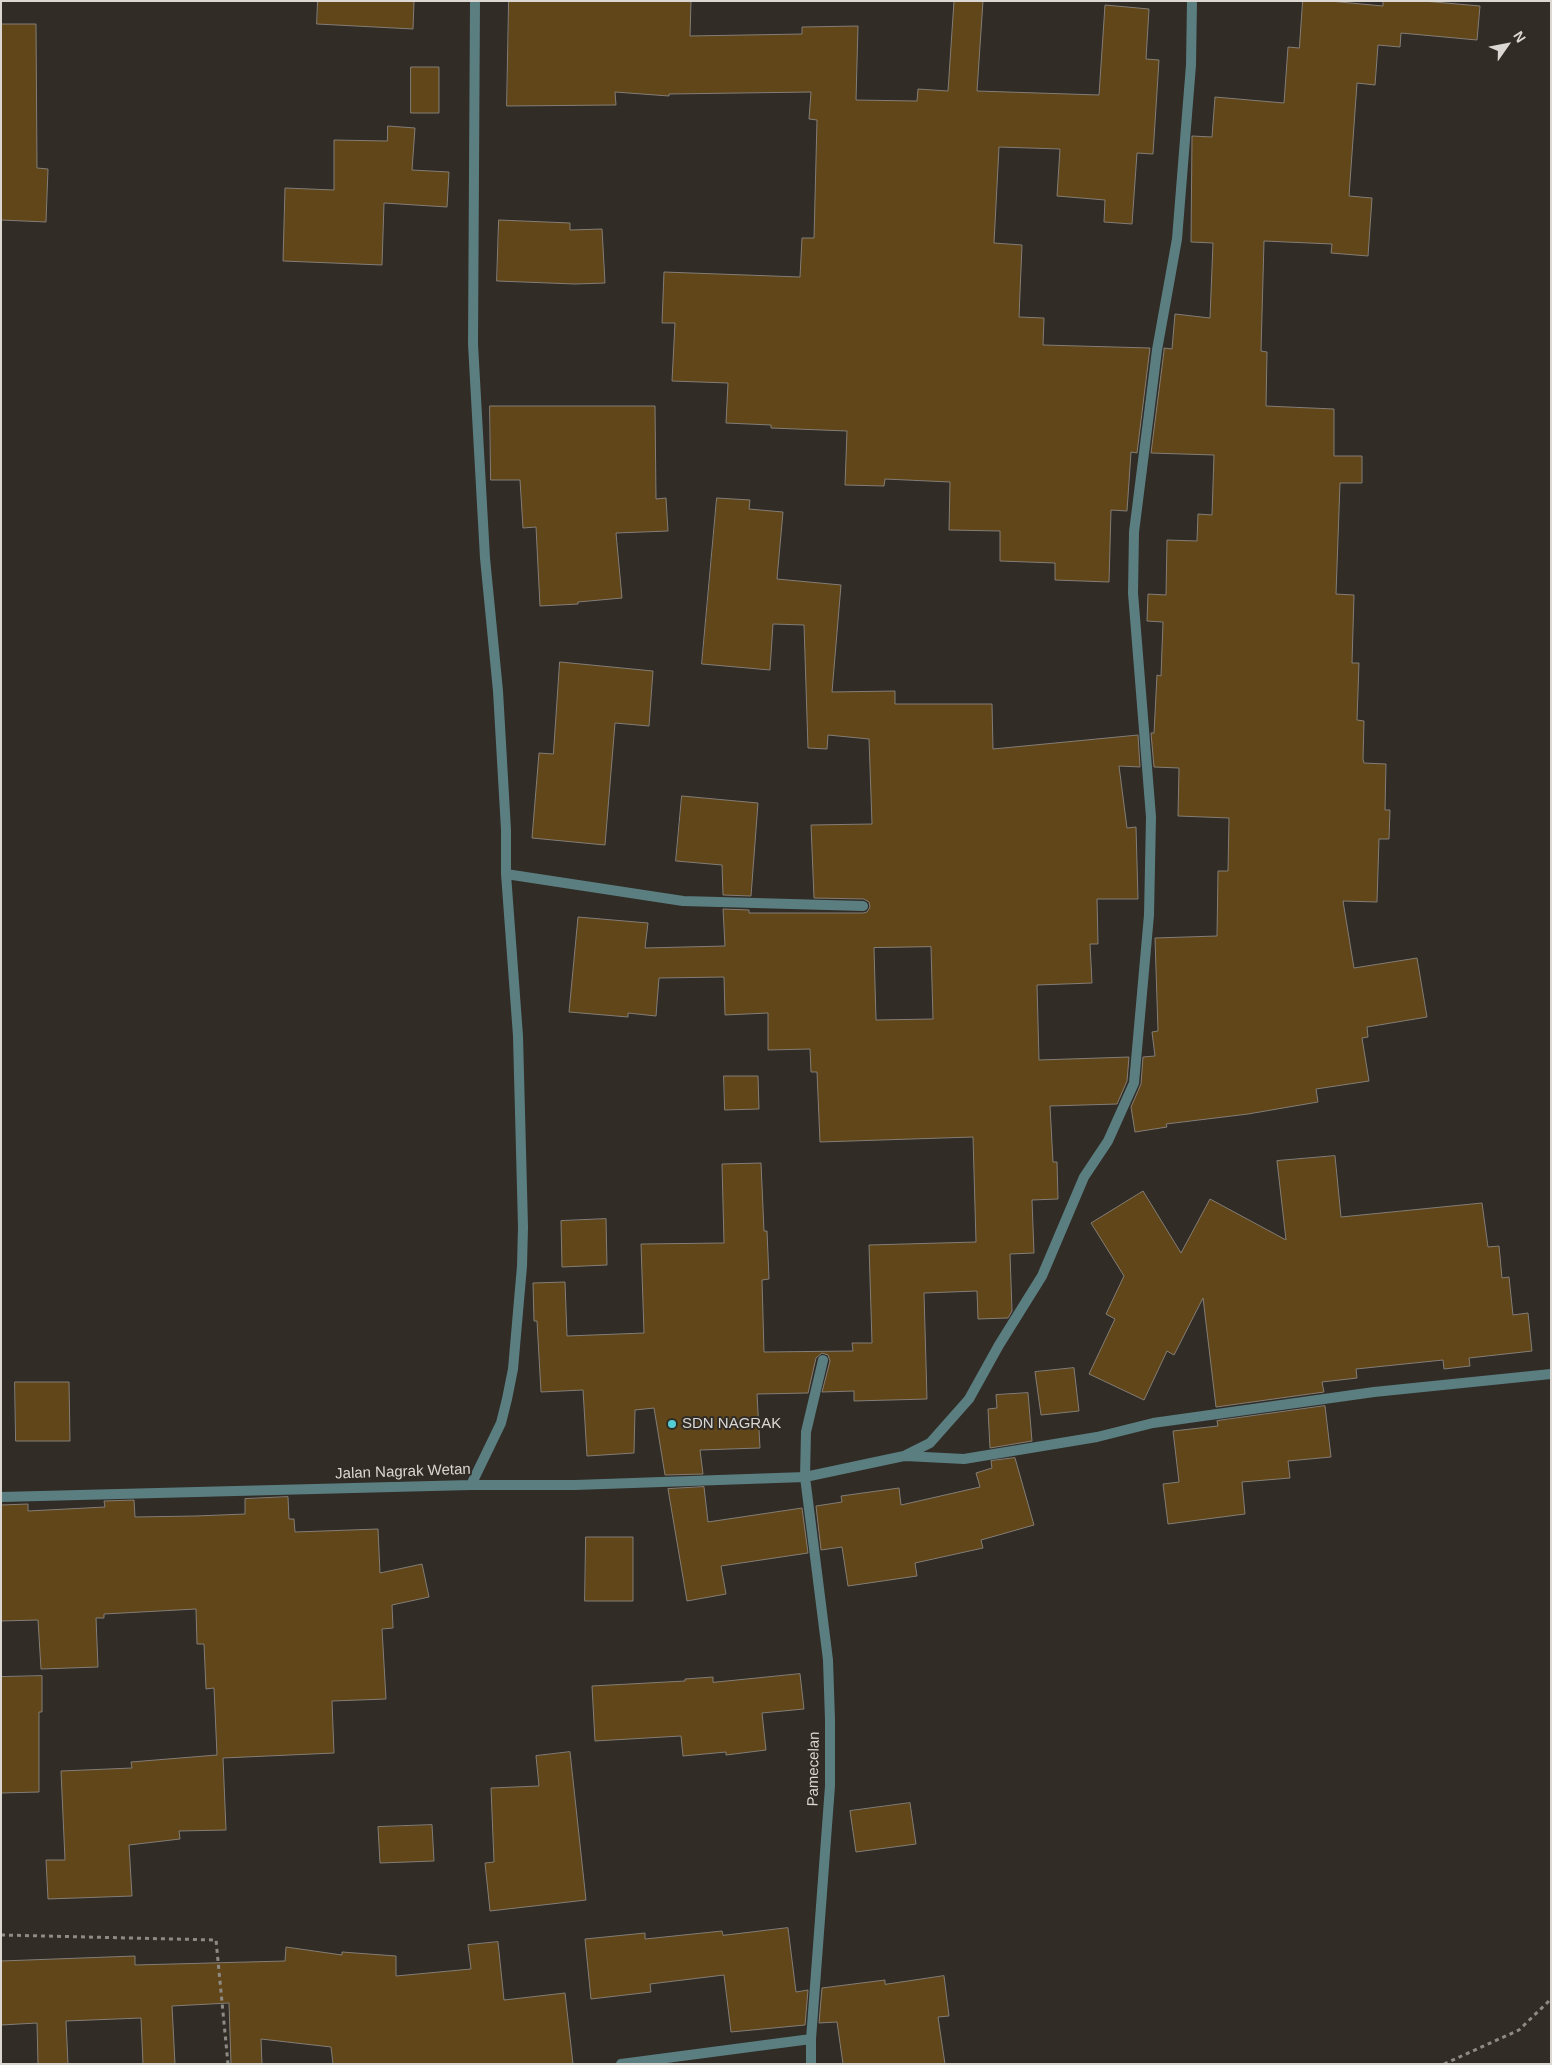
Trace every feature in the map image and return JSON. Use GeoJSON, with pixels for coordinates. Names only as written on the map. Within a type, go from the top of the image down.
{"type":"FeatureCollection","features":[{"type":"Feature","properties":{"kind":"street"},"geometry":{"type":"LineString","coordinates":[[471,1485],[501,1423],[507,1399],[513,1370],[522,1266],[518,1036],[506,874],[506,830],[498,691],[485,558],[474,344],[475,1]]}},
{"type":"Feature","properties":{"kind":"street"},"geometry":{"type":"LineString","coordinates":[[904,1456],[930,1443],[969,1399],[999,1345],[1042,1276],[1084,1177],[1108,1141],[1134,1083],[1149,915],[1151,817],[1133,593],[1134,532],[1156,359],[1177,239],[1191,65],[1192,1]]}},
{"type":"Feature","properties":{"kind":"street"},"geometry":{"type":"LineString","coordinates":[[506,874],[684,901],[863,906]]}},
{"type":"Feature","properties":{"kind":"street","name":"Pamecelan"},"geometry":{"type":"LineString","coordinates":[[811,2064],[811,2039],[830,1786],[830,1720],[828,1660],[805,1476],[806,1432],[823,1360]]}},
{"type":"Feature","properties":{"kind":"street"},"geometry":{"type":"LineString","coordinates":[[904,1456],[964,1458],[1097,1438],[1153,1423],[1374,1392],[1551,1374]]}},
{"type":"Feature","properties":{"kind":"street","name":"Jalan Nagrak Wetan"},"geometry":{"type":"LineString","coordinates":[[1,1497],[471,1485],[575,1485],[805,1476],[904,1456]]}},
{"type":"Feature","properties":{"kind":"street"},"geometry":{"type":"LineString","coordinates":[[621,2064],[811,2039]]}},
{"type":"Feature","properties":{"kind":"path"},"geometry":{"type":"LineString","coordinates":[[1,1935],[216,1940],[228,2064]]}},
{"type":"Feature","properties":{"kind":"path"},"geometry":{"type":"LineString","coordinates":[[1444,2064],[1519,2030],[1551,1999]]}},
{"type":"Feature","properties":{"kind":"building"},"geometry":{"type":"Polygon","coordinates":[[[318,1],[414,1],[413,29],[317,24],[318,1]]]}},
{"type":"Feature","properties":{"kind":"building"},"geometry":{"type":"Polygon","coordinates":[[[509,1],[691,1],[690,36],[802,34],[802,27],[858,26],[856,100],[917,101],[918,89],[948,91],[954,1],[983,1],[977,91],[1099,95],[1105,5],[1149,9],[1146,59],[1159,60],[1153,154],[1137,153],[1132,224],[1104,222],[1105,200],[1057,196],[1060,149],[999,147],[994,243],[1022,245],[1019,317],[1044,318],[1043,345],[1150,348],[1137,453],[1131,452],[1127,511],[1111,510],[1109,582],[1055,580],[1055,563],[1000,561],[1000,531],[949,530],[950,482],[885,479],[884,486],[845,485],[847,431],[771,428],[771,425],[726,423],[728,383],[672,381],[675,323],[662,323],[664,272],[800,277],[802,238],[814,238],[817,120],[809,119],[811,92],[669,94],[669,96],[615,92],[616,105],[507,106],[509,1]]]}},
{"type":"Feature","properties":{"kind":"building"},"geometry":{"type":"Polygon","coordinates":[[[1303,1],[1329,1],[1383,6],[1383,1],[1423,1],[1480,6],[1477,40],[1401,33],[1400,47],[1378,45],[1375,85],[1357,83],[1349,196],[1372,198],[1368,256],[1331,253],[1332,244],[1264,241],[1261,351],[1267,352],[1266,406],[1334,409],[1334,456],[1362,456],[1362,483],[1340,483],[1336,594],[1354,595],[1352,663],[1359,663],[1357,720],[1364,721],[1363,759],[1364,763],[1386,764],[1385,810],[1390,810],[1389,839],[1379,839],[1377,902],[1343,901],[1354,968],[1417,958],[1427,1017],[1367,1027],[1368,1037],[1362,1038],[1369,1081],[1316,1089],[1318,1102],[1248,1114],[1166,1124],[1167,1127],[1135,1132],[1131,1107],[1141,1084],[1143,1057],[1155,1056],[1152,1032],[1158,1031],[1155,938],[1217,936],[1218,871],[1228,871],[1229,818],[1178,816],[1179,768],[1154,767],[1151,733],[1154,733],[1157,675],[1161,676],[1163,622],[1147,621],[1148,594],[1166,595],[1167,540],[1197,541],[1198,514],[1212,515],[1214,455],[1151,453],[1164,348],[1172,349],[1175,314],[1210,318],[1213,243],[1191,242],[1192,136],[1212,137],[1215,97],[1284,103],[1288,47],[1299,48],[1303,1]]]}},
{"type":"Feature","properties":{"kind":"building"},"geometry":{"type":"Polygon","coordinates":[[[1,24],[36,24],[37,168],[48,169],[46,222],[1,220],[1,24]]]}},
{"type":"Feature","properties":{"kind":"building"},"geometry":{"type":"Polygon","coordinates":[[[411,67],[439,67],[439,113],[411,113],[411,67]]]}},
{"type":"Feature","properties":{"kind":"building"},"geometry":{"type":"Polygon","coordinates":[[[388,126],[415,128],[412,170],[449,172],[447,207],[384,203],[382,265],[283,261],[285,188],[334,190],[334,140],[387,141],[388,126]]]}},
{"type":"Feature","properties":{"kind":"building"},"geometry":{"type":"Polygon","coordinates":[[[499,220],[570,223],[570,230],[602,229],[605,283],[575,284],[497,281],[499,220]]]}},
{"type":"Feature","properties":{"kind":"building"},"geometry":{"type":"Polygon","coordinates":[[[490,406],[655,406],[656,499],[666,498],[668,531],[616,533],[622,598],[578,602],[578,604],[540,606],[536,527],[523,528],[520,480],[491,480],[490,406]]]}},
{"type":"Feature","properties":{"kind":"building"},"geometry":{"type":"Polygon","coordinates":[[[717,498],[750,500],[749,509],[783,512],[777,579],[841,585],[832,692],[895,691],[895,704],[992,704],[993,749],[1138,735],[1140,767],[1119,766],[1127,828],[1136,827],[1138,899],[1097,899],[1098,944],[1090,944],[1092,983],[1037,985],[1039,1060],[1129,1057],[1127,1081],[1117,1104],[1050,1106],[1053,1162],[1057,1162],[1058,1199],[1032,1200],[1034,1253],[1010,1254],[1012,1311],[1008,1318],[978,1319],[977,1291],[924,1293],[927,1399],[854,1401],[854,1391],[822,1392],[830,1361],[828,1355],[822,1353],[816,1358],[808,1393],[757,1394],[760,1448],[700,1450],[703,1474],[665,1475],[654,1408],[635,1410],[634,1453],[587,1456],[583,1390],[541,1392],[537,1321],[534,1321],[533,1283],[565,1282],[567,1336],[644,1333],[641,1244],[724,1243],[722,1164],[761,1163],[764,1231],[767,1231],[769,1279],[762,1280],[764,1352],[853,1351],[852,1343],[872,1343],[869,1245],[976,1242],[973,1137],[820,1142],[817,1072],[811,1072],[810,1049],[768,1050],[768,1013],[725,1015],[724,977],[659,978],[656,1016],[628,1013],[628,1017],[569,1012],[578,917],[648,923],[645,948],[725,946],[723,909],[749,910],[749,913],[863,913],[867,912],[870,907],[869,902],[864,899],[814,898],[811,825],[872,824],[869,739],[828,735],[827,749],[808,748],[804,625],[773,624],[770,670],[702,664],[717,498]],[[931,947],[874,948],[876,1020],[933,1019],[931,947]]]}},
{"type":"Feature","properties":{"kind":"building"},"geometry":{"type":"Polygon","coordinates":[[[560,662],[653,671],[649,726],[615,723],[605,845],[532,838],[539,753],[553,754],[560,662]]]}},
{"type":"Feature","properties":{"kind":"building"},"geometry":{"type":"Polygon","coordinates":[[[682,796],[758,803],[751,896],[723,895],[722,865],[676,861],[682,796]]]}},
{"type":"Feature","properties":{"kind":"building"},"geometry":{"type":"Polygon","coordinates":[[[724,1076],[758,1076],[759,1109],[725,1110],[724,1076]]]}},
{"type":"Feature","properties":{"kind":"building"},"geometry":{"type":"Polygon","coordinates":[[[1335,1156],[1341,1217],[1482,1203],[1488,1247],[1499,1246],[1502,1278],[1509,1277],[1513,1315],[1528,1313],[1532,1351],[1469,1358],[1470,1366],[1444,1369],[1443,1360],[1356,1369],[1357,1378],[1322,1382],[1324,1392],[1216,1407],[1203,1298],[1174,1355],[1167,1351],[1144,1400],[1089,1374],[1115,1319],[1106,1314],[1124,1276],[1091,1223],[1143,1191],[1181,1253],[1210,1199],[1286,1240],[1277,1161],[1335,1156]]]}},
{"type":"Feature","properties":{"kind":"building"},"geometry":{"type":"Polygon","coordinates":[[[606,1219],[607,1265],[562,1267],[561,1221],[606,1219]]]}},
{"type":"Feature","properties":{"kind":"building"},"geometry":{"type":"Polygon","coordinates":[[[1074,1368],[1079,1411],[1041,1415],[1035,1372],[1074,1368]]]}},
{"type":"Feature","properties":{"kind":"building"},"geometry":{"type":"Polygon","coordinates":[[[15,1382],[69,1382],[70,1441],[16,1441],[15,1382]]]}},
{"type":"Feature","properties":{"kind":"building"},"geometry":{"type":"Polygon","coordinates":[[[1028,1393],[1032,1441],[990,1448],[988,1409],[997,1408],[996,1395],[1028,1393]]]}},
{"type":"Feature","properties":{"kind":"building"},"geometry":{"type":"Polygon","coordinates":[[[1325,1406],[1331,1457],[1288,1461],[1290,1478],[1242,1482],[1245,1514],[1168,1524],[1163,1484],[1179,1482],[1173,1431],[1218,1426],[1217,1421],[1325,1406]]]}},
{"type":"Feature","properties":{"kind":"building"},"geometry":{"type":"Polygon","coordinates":[[[1015,1458],[1034,1525],[981,1540],[983,1548],[915,1563],[917,1576],[848,1586],[842,1547],[821,1550],[816,1506],[842,1502],[841,1496],[899,1488],[901,1505],[980,1487],[976,1473],[992,1468],[991,1461],[1015,1458]]]}},
{"type":"Feature","properties":{"kind":"building"},"geometry":{"type":"Polygon","coordinates":[[[704,1487],[708,1522],[802,1508],[808,1553],[721,1566],[726,1594],[687,1601],[668,1489],[704,1487]]]}},
{"type":"Feature","properties":{"kind":"building"},"geometry":{"type":"Polygon","coordinates":[[[288,1497],[289,1519],[294,1519],[295,1532],[378,1529],[380,1573],[422,1564],[429,1597],[392,1605],[393,1628],[382,1629],[386,1699],[332,1701],[334,1753],[223,1758],[226,1830],[179,1831],[180,1839],[129,1845],[132,1896],[48,1899],[46,1860],[65,1860],[61,1771],[132,1768],[131,1762],[217,1755],[214,1688],[206,1689],[204,1644],[197,1644],[196,1609],[104,1614],[104,1618],[96,1618],[98,1667],[41,1669],[38,1620],[1,1621],[1,1505],[28,1504],[28,1511],[105,1507],[104,1501],[134,1500],[135,1517],[196,1516],[245,1514],[245,1499],[288,1497]]]}},
{"type":"Feature","properties":{"kind":"building"},"geometry":{"type":"Polygon","coordinates":[[[586,1537],[633,1537],[633,1601],[585,1601],[586,1537]]]}},
{"type":"Feature","properties":{"kind":"building"},"geometry":{"type":"Polygon","coordinates":[[[800,1674],[804,1709],[762,1713],[766,1750],[726,1755],[726,1752],[683,1756],[681,1736],[595,1741],[592,1686],[685,1681],[685,1679],[713,1677],[713,1682],[800,1674]]]}},
{"type":"Feature","properties":{"kind":"building"},"geometry":{"type":"Polygon","coordinates":[[[42,1676],[42,1712],[39,1712],[39,1792],[1,1793],[1,1677],[42,1676]]]}},
{"type":"Feature","properties":{"kind":"building"},"geometry":{"type":"Polygon","coordinates":[[[570,1752],[586,1900],[490,1911],[485,1863],[494,1862],[491,1788],[539,1786],[536,1756],[570,1752]]]}},
{"type":"Feature","properties":{"kind":"building"},"geometry":{"type":"Polygon","coordinates":[[[910,1803],[916,1844],[856,1852],[850,1811],[910,1803]]]}},
{"type":"Feature","properties":{"kind":"building"},"geometry":{"type":"Polygon","coordinates":[[[432,1825],[434,1861],[380,1863],[378,1827],[432,1825]]]}},
{"type":"Feature","properties":{"kind":"building"},"geometry":{"type":"Polygon","coordinates":[[[788,1928],[796,1992],[808,1990],[805,2025],[731,2032],[724,1975],[650,1984],[651,1992],[591,1999],[585,1939],[645,1933],[645,1939],[722,1931],[723,1935],[788,1928]]]}},
{"type":"Feature","properties":{"kind":"building"},"geometry":{"type":"Polygon","coordinates":[[[498,1942],[504,2000],[565,1993],[573,2064],[333,2064],[331,2047],[261,2039],[262,2064],[231,2064],[229,2003],[172,2006],[175,2064],[143,2064],[141,2018],[66,2021],[68,2064],[38,2064],[37,2023],[1,2025],[1,1961],[135,1956],[135,1965],[285,1961],[286,1947],[342,1955],[342,1952],[396,1956],[396,1976],[471,1969],[468,1945],[498,1942]]]}},
{"type":"Feature","properties":{"kind":"building"},"geometry":{"type":"Polygon","coordinates":[[[944,1976],[949,2016],[938,2017],[945,2064],[843,2064],[837,2022],[819,2023],[822,1988],[885,1980],[885,1984],[944,1976]]]}},
{"type":"Feature","properties":{"kind":"place","name":"SDN NAGRAK"},"geometry":{"type":"Point","coordinates":[672,1424]}}]}
